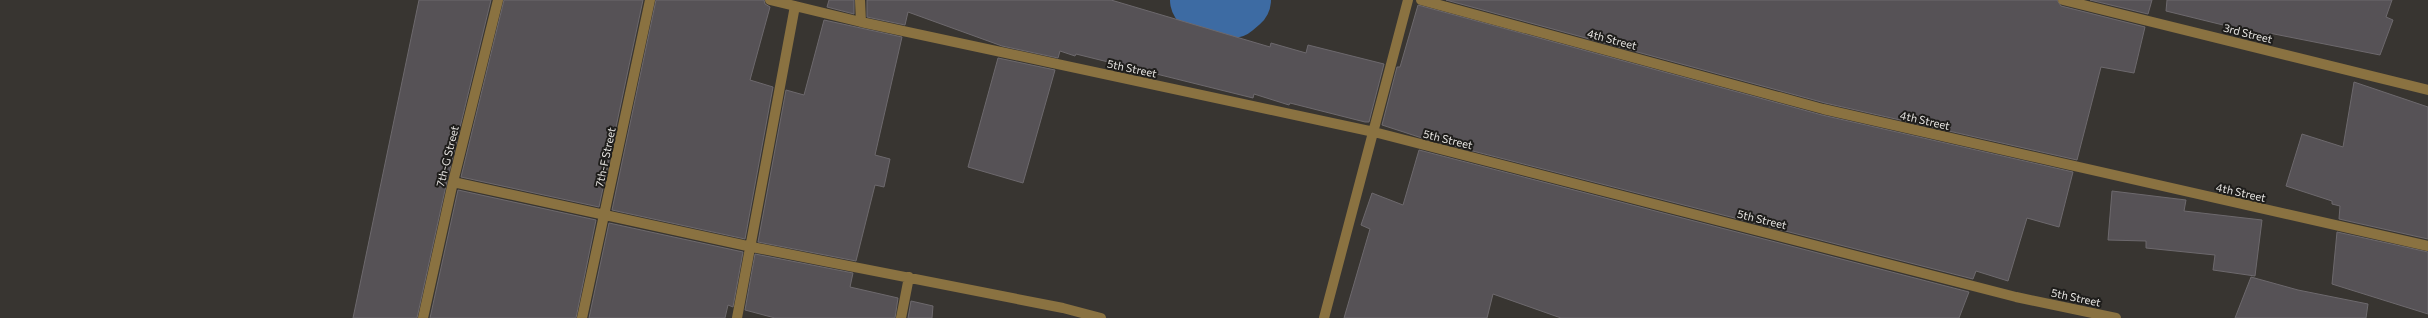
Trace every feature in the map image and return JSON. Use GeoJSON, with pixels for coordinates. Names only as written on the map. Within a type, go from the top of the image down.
{"type":"FeatureCollection","features":[{"type":"Feature","properties":{"kind":"street","name":"7th-G Street"},"geometry":{"type":"LineString","coordinates":[[423,318],[452,182],[498,0]]}},
{"type":"Feature","properties":{"kind":"street","name":"7th-F Street"},"geometry":{"type":"LineString","coordinates":[[582,318],[650,0]]}},
{"type":"Feature","properties":{"kind":"street","name":"5th Street"},"geometry":{"type":"LineString","coordinates":[[770,0],[861,22],[1374,132],[2016,297],[2116,318]]}},
{"type":"Feature","properties":{"kind":"street"},"geometry":{"type":"LineString","coordinates":[[860,0],[861,22]]}},
{"type":"Feature","properties":{"kind":"street"},"geometry":{"type":"LineString","coordinates":[[1324,318],[1408,0]]}},
{"type":"Feature","properties":{"kind":"street","name":"4th Street"},"geometry":{"type":"LineString","coordinates":[[1421,0],[1823,109],[2428,246]]}},
{"type":"Feature","properties":{"kind":"street","name":"3rd Street"},"geometry":{"type":"LineString","coordinates":[[2063,0],[2428,90]]}},
{"type":"Feature","properties":{"kind":"street"},"geometry":{"type":"LineString","coordinates":[[738,318],[795,6]]}},
{"type":"Feature","properties":{"kind":"street"},"geometry":{"type":"LineString","coordinates":[[452,182],[605,216],[909,277],[1062,313],[1101,318]]}},
{"type":"Feature","properties":{"kind":"street"},"geometry":{"type":"LineString","coordinates":[[900,318],[909,277]]}},
{"type":"Feature","properties":{"kind":"building"},"geometry":{"type":"Polygon","coordinates":[[[419,0],[491,0],[447,181],[417,318],[353,318],[419,0]]]}},
{"type":"Feature","properties":{"kind":"building"},"geometry":{"type":"Polygon","coordinates":[[[504,0],[643,0],[599,207],[461,177],[504,0]]]}},
{"type":"Feature","properties":{"kind":"building"},"geometry":{"type":"Polygon","coordinates":[[[656,0],[764,0],[765,4],[770,7],[750,80],[773,87],[745,239],[612,210],[656,0]]]}},
{"type":"Feature","properties":{"kind":"building"},"geometry":{"type":"Polygon","coordinates":[[[829,0],[854,0],[854,14],[827,7],[829,0]]]}},
{"type":"Feature","properties":{"kind":"building"},"geometry":{"type":"Polygon","coordinates":[[[867,0],[1111,0],[1270,47],[1271,43],[1306,53],[1308,45],[1384,64],[1369,122],[1365,122],[1290,103],[1289,105],[1254,94],[1253,98],[1076,54],[1075,56],[1060,51],[1058,58],[1002,46],[908,12],[905,25],[867,17],[867,0]]]}},
{"type":"Feature","properties":{"kind":"building"},"geometry":{"type":"Polygon","coordinates":[[[1446,0],[2057,0],[2061,6],[2145,27],[2134,73],[2101,67],[2077,160],[1825,103],[1446,0]]]}},
{"type":"Feature","properties":{"kind":"building"},"geometry":{"type":"Polygon","coordinates":[[[2090,0],[2152,0],[2148,14],[2090,0]]]}},
{"type":"Feature","properties":{"kind":"building"},"geometry":{"type":"Polygon","coordinates":[[[2167,0],[2392,0],[2386,17],[2393,20],[2380,55],[2269,33],[2268,36],[2166,11],[2167,0]]]}},
{"type":"Feature","properties":{"kind":"building"},"geometry":{"type":"Polygon","coordinates":[[[1418,5],[1822,115],[2073,172],[2059,227],[2027,218],[2008,281],[1976,271],[1973,279],[1422,138],[1382,125],[1397,67],[1400,67],[1418,5]]]}},
{"type":"Feature","properties":{"kind":"building"},"geometry":{"type":"Polygon","coordinates":[[[824,20],[902,37],[875,155],[890,159],[884,187],[875,185],[856,261],[758,242],[786,90],[804,95],[824,20]]]}},
{"type":"Feature","properties":{"kind":"building"},"geometry":{"type":"Polygon","coordinates":[[[998,58],[1055,70],[1023,183],[968,167],[998,58]]]}},
{"type":"Feature","properties":{"kind":"building"},"geometry":{"type":"Polygon","coordinates":[[[2354,82],[2428,107],[2428,239],[2339,219],[2340,206],[2332,204],[2332,201],[2286,186],[2302,134],[2343,147],[2354,82]]]}},
{"type":"Feature","properties":{"kind":"building"},"geometry":{"type":"Polygon","coordinates":[[[1419,150],[1969,292],[1959,318],[1561,318],[1493,294],[1487,318],[1344,318],[1370,229],[1361,225],[1372,193],[1403,205],[1419,150]]]}},
{"type":"Feature","properties":{"kind":"building"},"geometry":{"type":"Polygon","coordinates":[[[458,190],[596,220],[576,318],[430,318],[458,190]]]}},
{"type":"Feature","properties":{"kind":"building"},"geometry":{"type":"Polygon","coordinates":[[[2112,191],[2186,200],[2184,211],[2262,220],[2255,276],[2213,270],[2215,255],[2146,248],[2146,241],[2108,240],[2112,191]]]}},
{"type":"Feature","properties":{"kind":"building"},"geometry":{"type":"Polygon","coordinates":[[[609,223],[743,252],[733,307],[728,305],[725,318],[589,318],[609,223]]]}},
{"type":"Feature","properties":{"kind":"building"},"geometry":{"type":"Polygon","coordinates":[[[2337,232],[2428,252],[2428,314],[2332,284],[2337,232]]]}},
{"type":"Feature","properties":{"kind":"building"},"geometry":{"type":"Polygon","coordinates":[[[755,254],[853,273],[850,287],[898,298],[895,318],[775,318],[745,310],[755,254]]]}},
{"type":"Feature","properties":{"kind":"building"},"geometry":{"type":"Polygon","coordinates":[[[2251,277],[2298,290],[2368,304],[2366,318],[2235,318],[2251,277]]]}},
{"type":"Feature","properties":{"kind":"building"},"geometry":{"type":"Polygon","coordinates":[[[911,301],[933,306],[932,318],[908,318],[911,301]]]}},
{"type":"Feature","properties":{"kind":"waterway"},"geometry":{"type":"LineString","coordinates":[[1202,0],[1232,6],[1239,0]]}}]}
